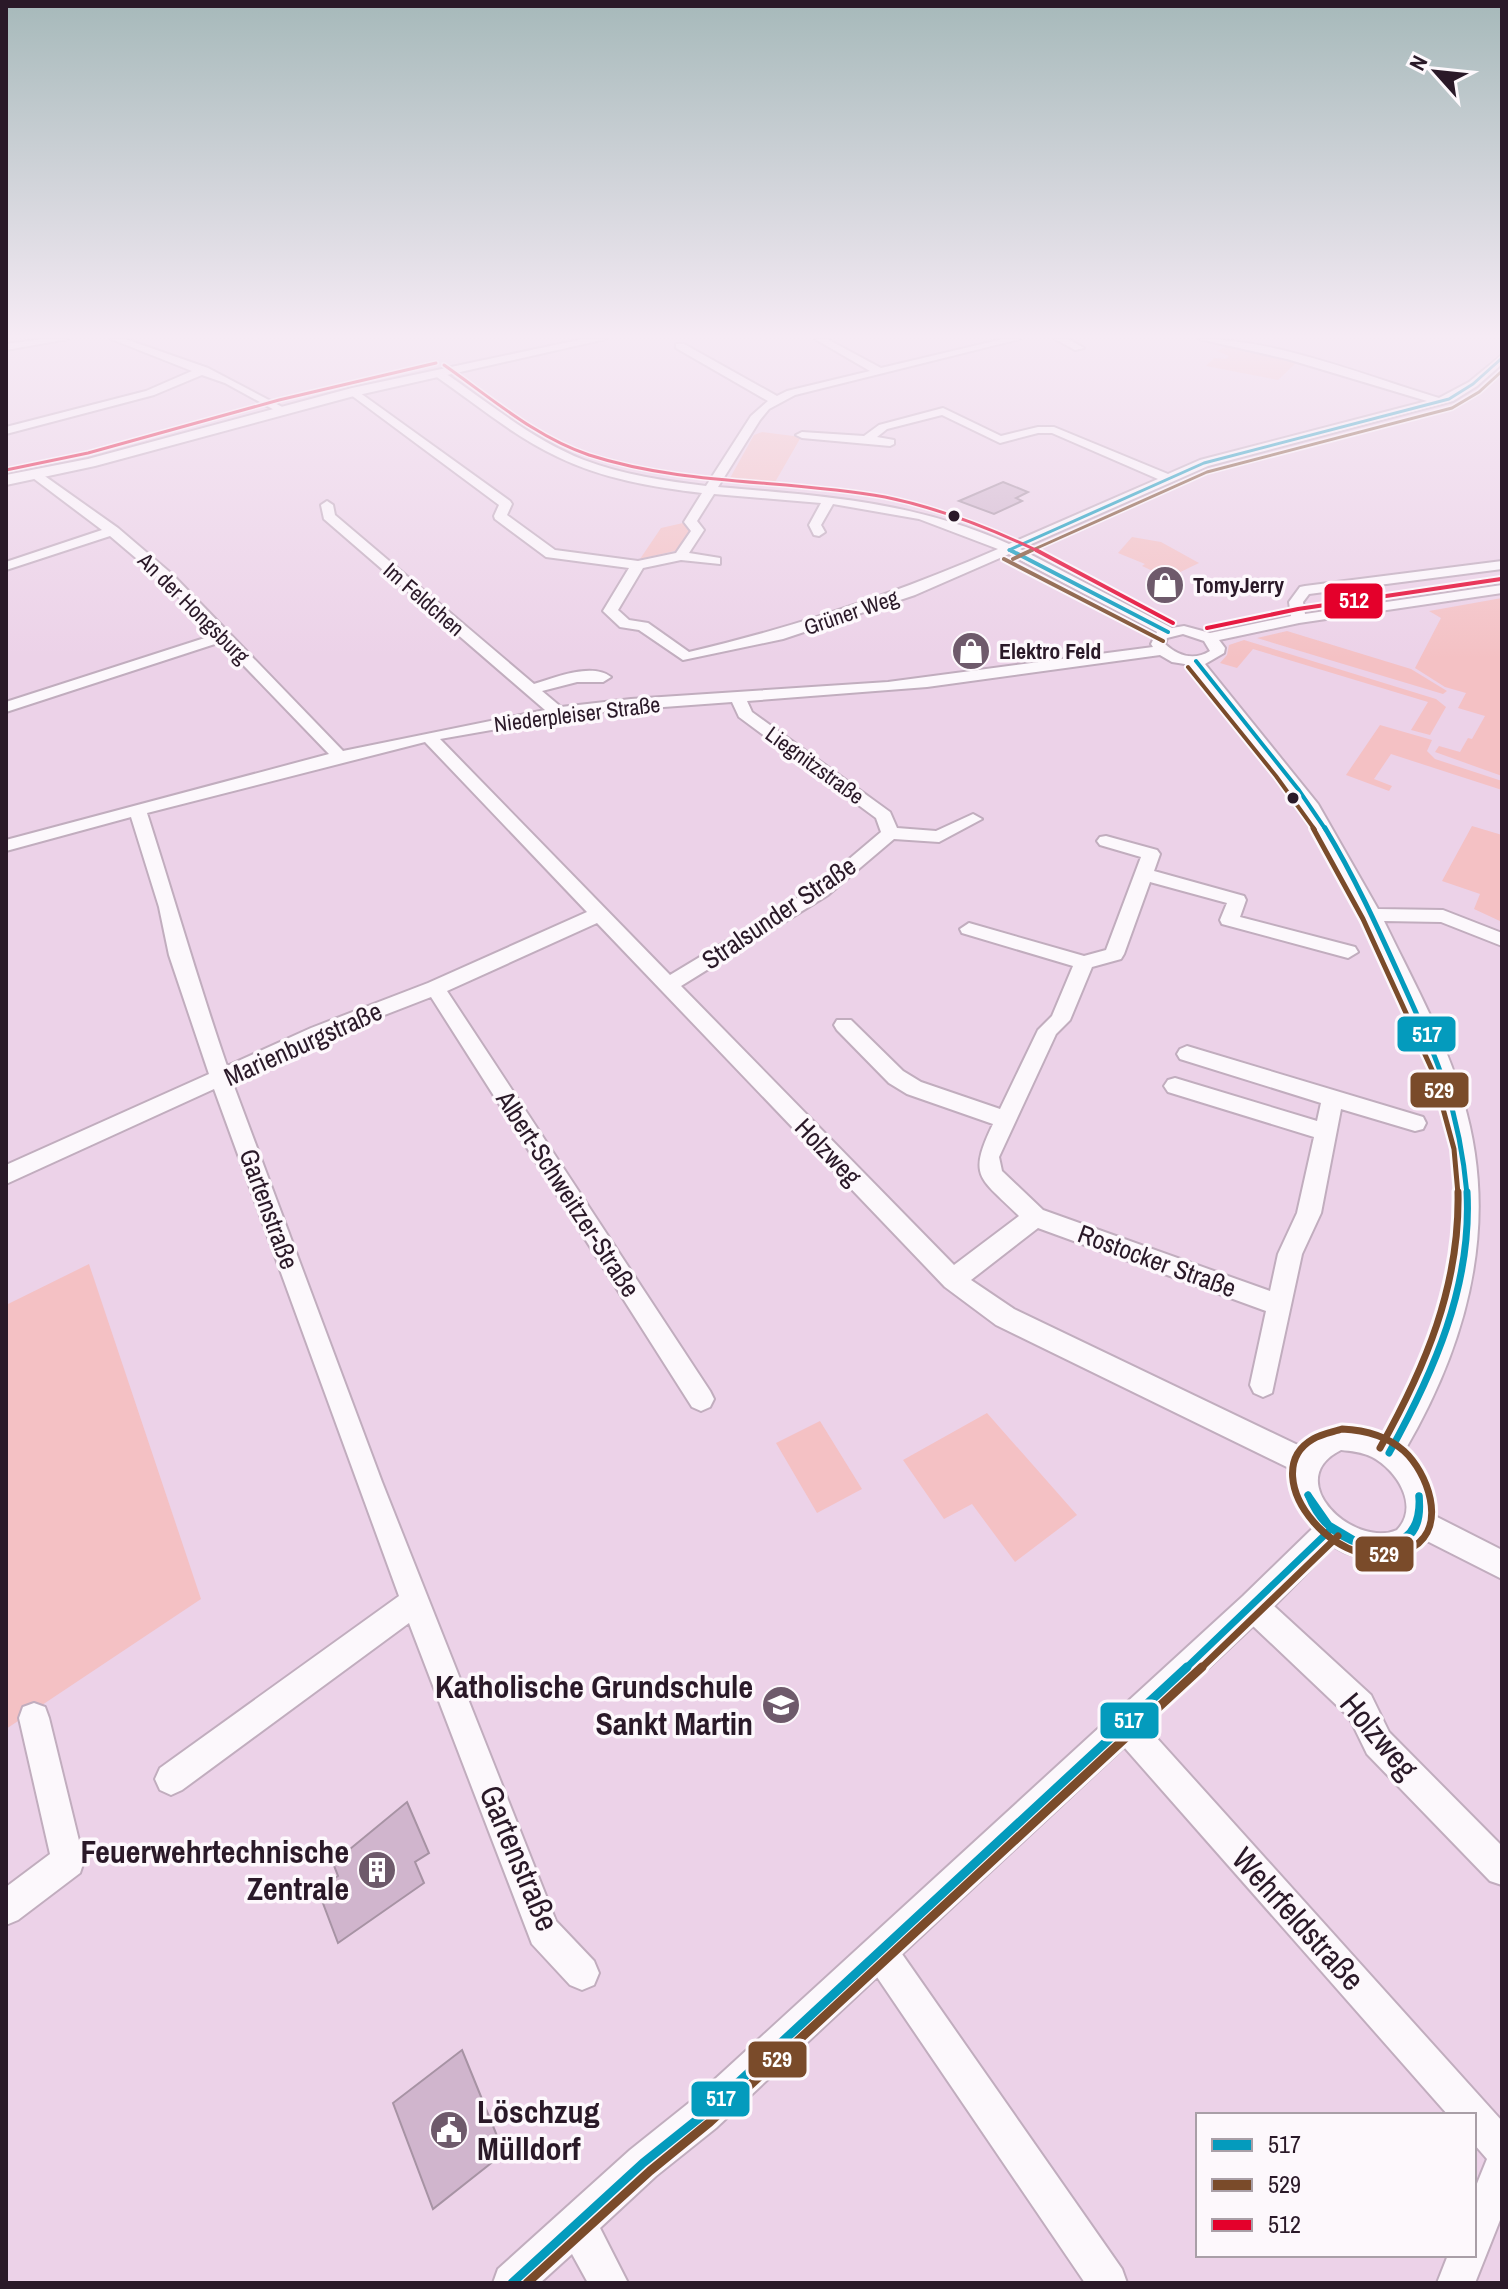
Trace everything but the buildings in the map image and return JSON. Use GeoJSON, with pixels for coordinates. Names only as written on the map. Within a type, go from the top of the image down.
{"type":"FeatureCollection","features":[{"type":"Feature","properties":{"kind":"street"},"geometry":{"type":"LineString","coordinates":[[6,480],[155,446]]}},
{"type":"Feature","properties":{"kind":"street"},"geometry":{"type":"LineString","coordinates":[[426,446],[506,504],[500,516],[551,554],[638,565],[681,556],[715,561]]}},
{"type":"Feature","properties":{"kind":"street"},"geometry":{"type":"LineString","coordinates":[[547,446],[562,455],[641,479],[712,490],[828,501],[919,515],[946,523],[1009,550],[1168,632]]}},
{"type":"Feature","properties":{"kind":"street"},"geometry":{"type":"LineString","coordinates":[[681,556],[698,530],[690,522],[738,446]]}},
{"type":"Feature","properties":{"kind":"street"},"geometry":{"type":"LineString","coordinates":[[1091,446],[1166,478]]}},
{"type":"Feature","properties":{"kind":"street","name":"Grüner Weg"},"geometry":{"type":"LineString","coordinates":[[638,565],[610,611],[625,624],[643,626],[680,654],[700,656],[813,626],[910,592],[1166,478],[1204,463],[1270,446]]}},
{"type":"Feature","properties":{"kind":"street","name":"An der Hongsburg"},"geometry":{"type":"LineString","coordinates":[[35,475],[113,531],[168,578],[340,757]]}},
{"type":"Feature","properties":{"kind":"street"},"geometry":{"type":"LineString","coordinates":[[819,532],[815,525],[828,501]]}},
{"type":"Feature","properties":{"kind":"street","name":"Im Feldchen"},"geometry":{"type":"LineString","coordinates":[[327,505],[329,516],[557,712]]}},
{"type":"Feature","properties":{"kind":"street"},"geometry":{"type":"LineString","coordinates":[[6,566],[113,531]]}},
{"type":"Feature","properties":{"kind":"street"},"geometry":{"type":"LineString","coordinates":[[1299,619],[1296,602],[1305,590],[1502,565]]}},
{"type":"Feature","properties":{"kind":"street"},"geometry":{"type":"LineString","coordinates":[[1209,638],[1218,648],[1217,653],[1196,661],[1173,657],[1161,650],[1158,640],[1168,632],[1184,630],[1209,638],[1299,619],[1502,589]]}},
{"type":"Feature","properties":{"kind":"street"},"geometry":{"type":"LineString","coordinates":[[6,707],[222,637]]}},
{"type":"Feature","properties":{"kind":"street","name":"Niederpleiser Straße"},"geometry":{"type":"LineString","coordinates":[[6,846],[340,757],[428,736],[557,712],[854,690],[1161,650]]}},
{"type":"Feature","properties":{"kind":"street"},"geometry":{"type":"LineString","coordinates":[[1196,661],[1313,811],[1353,877],[1453,1102],[1467,1183],[1469,1236],[1460,1300],[1438,1365],[1389,1453]]}},
{"type":"Feature","properties":{"kind":"street"},"geometry":{"type":"LineString","coordinates":[[529,690],[576,677],[603,677]]}},
{"type":"Feature","properties":{"kind":"street","name":"Liegnitzstraße"},"geometry":{"type":"LineString","coordinates":[[738,698],[745,714],[884,816],[890,833]]}},
{"type":"Feature","properties":{"kind":"street","name":"Holzweg"},"geometry":{"type":"LineString","coordinates":[[428,736],[953,1280],[1005,1317],[1305,1462]]}},
{"type":"Feature","properties":{"kind":"street","name":"Gartenstraße"},"geometry":{"type":"LineString","coordinates":[[138,812],[168,907],[179,955],[221,1079],[348,1425],[544,1932],[582,1973]]}},
{"type":"Feature","properties":{"kind":"street"},"geometry":{"type":"LineString","coordinates":[[890,833],[939,837],[973,819]]}},
{"type":"Feature","properties":{"kind":"street","name":"Stralsunder Straße"},"geometry":{"type":"LineString","coordinates":[[670,984],[822,891],[890,833]]}},
{"type":"Feature","properties":{"kind":"street"},"geometry":{"type":"LineString","coordinates":[[969,929],[1084,963],[1114,954],[1151,854],[1106,841]]}},
{"type":"Feature","properties":{"kind":"street"},"geometry":{"type":"LineString","coordinates":[[1144,874],[1237,900],[1229,920],[1348,952]]}},
{"type":"Feature","properties":{"kind":"street","name":"Marienburgstraße"},"geometry":{"type":"LineString","coordinates":[[6,1175],[318,1033],[435,988],[600,914]]}},
{"type":"Feature","properties":{"kind":"street"},"geometry":{"type":"LineString","coordinates":[[1371,915],[1443,916],[1502,940]]}},
{"type":"Feature","properties":{"kind":"street"},"geometry":{"type":"LineString","coordinates":[[953,1280],[1035,1217],[992,1175],[988,1157],[1048,1030],[1060,1020],[1084,963]]}},
{"type":"Feature","properties":{"kind":"street","name":"Albert-Schweitzer-Straße"},"geometry":{"type":"LineString","coordinates":[[435,988],[701,1399]]}},
{"type":"Feature","properties":{"kind":"street"},"geometry":{"type":"LineString","coordinates":[[844,1025],[896,1077],[914,1088],[1006,1120]]}},
{"type":"Feature","properties":{"kind":"street"},"geometry":{"type":"LineString","coordinates":[[1187,1054],[1415,1123]]}},
{"type":"Feature","properties":{"kind":"street"},"geometry":{"type":"LineString","coordinates":[[1175,1086],[1325,1132]]}},
{"type":"Feature","properties":{"kind":"street"},"geometry":{"type":"LineString","coordinates":[[1263,1385],[1290,1254],[1309,1213],[1333,1098]]}},
{"type":"Feature","properties":{"kind":"street","name":"Rostocker Straße"},"geometry":{"type":"LineString","coordinates":[[1035,1217],[1280,1305]]}},
{"type":"Feature","properties":{"kind":"street"},"geometry":{"type":"LineString","coordinates":[[1339,1438],[1355,1439],[1389,1453],[1409,1472],[1417,1486],[1421,1501],[1420,1523],[1407,1540],[1391,1547],[1360,1544],[1331,1529],[1313,1510],[1305,1493],[1305,1462],[1313,1450],[1324,1442],[1339,1438]]}},
{"type":"Feature","properties":{"kind":"street"},"geometry":{"type":"LineString","coordinates":[[1420,1523],[1502,1565]]}},
{"type":"Feature","properties":{"kind":"street"},"geometry":{"type":"LineString","coordinates":[[512,2283],[643,2163],[703,2115],[1253,1606],[1331,1529]]}},
{"type":"Feature","properties":{"kind":"street"},"geometry":{"type":"LineString","coordinates":[[171,1779],[416,1601]]}},
{"type":"Feature","properties":{"kind":"street","name":"Holzweg"},"geometry":{"type":"LineString","coordinates":[[1253,1606],[1360,1706],[1378,1743],[1502,1869]]}},
{"type":"Feature","properties":{"kind":"street"},"geometry":{"type":"LineString","coordinates":[[6,1908],[68,1861],[34,1718]]}},
{"type":"Feature","properties":{"kind":"street","name":"Wehrfeldstraße"},"geometry":{"type":"LineString","coordinates":[[1124,1724],[1470,2113]]}},
{"type":"Feature","properties":{"kind":"street"},"geometry":{"type":"LineString","coordinates":[[879,1950],[1108,2283]]}},
{"type":"Feature","properties":{"kind":"street","name":"Wehrfeldstraße"},"geometry":{"type":"LineString","coordinates":[[1476,2119],[1502,2148]]}},
{"type":"Feature","properties":{"kind":"street"},"geometry":{"type":"LineString","coordinates":[[1476,2233],[1502,2168]]}},
{"type":"Feature","properties":{"kind":"street"},"geometry":{"type":"LineString","coordinates":[[577,2224],[609,2283]]}},
{"type":"Feature","properties":{"kind":"street"},"geometry":{"type":"LineString","coordinates":[[1456,2283],[1466,2257]]}},
{"type":"Feature","properties":{"kind":"shaded area"},"geometry":{"type":"Polygon","coordinates":[[[748,446],[796,446],[774,484],[734,481],[730,478],[748,446]]]}},
{"type":"Feature","properties":{"kind":"shaded area"},"geometry":{"type":"Polygon","coordinates":[[[683,523],[689,530],[679,550],[640,559],[661,528],[683,523]]]}},
{"type":"Feature","properties":{"kind":"shaded area"},"geometry":{"type":"Polygon","coordinates":[[[1132,537],[1161,542],[1199,563],[1168,578],[1118,553],[1132,537]]]}},
{"type":"Feature","properties":{"kind":"shaded area"},"geometry":{"type":"Polygon","coordinates":[[[1502,598],[1502,776],[1435,752],[1439,746],[1460,752],[1468,738],[1472,739],[1485,716],[1458,708],[1466,693],[1445,687],[1415,668],[1441,618],[1429,611],[1502,598]]]}},
{"type":"Feature","properties":{"kind":"shaded area"},"geometry":{"type":"Polygon","coordinates":[[[1287,631],[1411,669],[1447,691],[1443,694],[1257,638],[1287,631]]]}},
{"type":"Feature","properties":{"kind":"shaded area"},"geometry":{"type":"Polygon","coordinates":[[[1244,640],[1436,699],[1446,707],[1430,735],[1411,730],[1428,702],[1253,649],[1237,668],[1220,663],[1227,655],[1229,645],[1244,640]]]}},
{"type":"Feature","properties":{"kind":"shaded area"},"geometry":{"type":"Polygon","coordinates":[[[1380,725],[1432,740],[1427,751],[1435,759],[1502,781],[1502,790],[1391,754],[1374,779],[1392,786],[1389,791],[1346,775],[1380,725]]]}},
{"type":"Feature","properties":{"kind":"shaded area"},"geometry":{"type":"Polygon","coordinates":[[[1472,826],[1502,835],[1502,922],[1474,909],[1480,894],[1442,881],[1472,826]]]}},
{"type":"Feature","properties":{"kind":"shaded area"},"geometry":{"type":"Polygon","coordinates":[[[89,1264],[201,1599],[6,1729],[6,1305],[89,1264]]]}},
{"type":"Feature","properties":{"kind":"shaded area"},"geometry":{"type":"Polygon","coordinates":[[[987,1413],[1077,1515],[1015,1562],[972,1504],[944,1519],[903,1460],[987,1413]]]}},
{"type":"Feature","properties":{"kind":"shaded area"},"geometry":{"type":"Polygon","coordinates":[[[820,1421],[862,1489],[817,1513],[776,1443],[820,1421]]]}},
{"type":"Feature","properties":{"kind":"transit line","name":"512"},"geometry":{"type":"LineString","coordinates":[[6,470],[114,446]]}},
{"type":"Feature","properties":{"kind":"transit line","name":"512"},"geometry":{"type":"LineString","coordinates":[[568,446],[629,466],[671,474],[843,491],[927,507],[1022,544],[1173,623]]}},
{"type":"Feature","properties":{"kind":"transit line","name":"517"},"geometry":{"type":"LineString","coordinates":[[1009,550],[1204,463],[1270,446]]}},
{"type":"Feature","properties":{"kind":"transit line","name":"529"},"geometry":{"type":"LineString","coordinates":[[1013,559],[1207,472],[1307,446]]}},
{"type":"Feature","properties":{"kind":"transit line","name":"517"},"geometry":{"type":"LineString","coordinates":[[1009,550],[1168,632]]}},
{"type":"Feature","properties":{"kind":"transit line","name":"529"},"geometry":{"type":"LineString","coordinates":[[1004,559],[1163,641]]}},
{"type":"Feature","properties":{"kind":"transit line","name":"512"},"geometry":{"type":"LineString","coordinates":[[1207,628],[1298,609],[1501,579]]}},
{"type":"Feature","properties":{"kind":"transit line","name":"517"},"geometry":{"type":"LineString","coordinates":[[1196,661],[1298,789],[1337,849],[1371,913],[1429,1039],[1453,1102],[1468,1196],[1460,1284],[1432,1369],[1389,1453]]}},
{"type":"Feature","properties":{"kind":"transit line","name":"529"},"geometry":{"type":"LineString","coordinates":[[1188,667],[1290,795],[1329,855],[1363,919],[1433,1072],[1443,1102],[1454,1149],[1458,1194],[1457,1238],[1450,1281],[1439,1324],[1423,1365],[1380,1448]]}},
{"type":"Feature","properties":{"kind":"transit line","name":"529"},"geometry":{"type":"LineString","coordinates":[[1342,1429],[1367,1432],[1383,1438],[1398,1446],[1414,1461],[1428,1489],[1431,1504],[1431,1520],[1417,1544],[1403,1552],[1371,1556],[1343,1547],[1319,1530],[1302,1507],[1293,1482],[1296,1459],[1312,1440],[1342,1429]]}},
{"type":"Feature","properties":{"kind":"transit line","name":"517"},"geometry":{"type":"LineString","coordinates":[[1308,1495],[1329,1525],[1361,1544]]}},
{"type":"Feature","properties":{"kind":"transit line","name":"517"},"geometry":{"type":"LineString","coordinates":[[1308,1495],[1316,1512],[1328,1526],[1343,1537],[1361,1544]]}},
{"type":"Feature","properties":{"kind":"transit line","name":"517"},"geometry":{"type":"LineString","coordinates":[[1361,1544],[1386,1545],[1406,1537],[1418,1521],[1419,1496]]}},
{"type":"Feature","properties":{"kind":"transit line","name":"517"},"geometry":{"type":"LineString","coordinates":[[1361,1544],[1387,1546],[1407,1539],[1419,1522],[1419,1496]]}},
{"type":"Feature","properties":{"kind":"transit line","name":"517"},"geometry":{"type":"LineString","coordinates":[[512,2283],[643,2163],[703,2115],[1253,1606],[1331,1529]]}},
{"type":"Feature","properties":{"kind":"transit line","name":"529"},"geometry":{"type":"LineString","coordinates":[[527,2283],[650,2171],[710,2122],[1260,1613],[1338,1536]]}},
{"type":"Feature","properties":{"kind":"place","name":"TomyJerry"},"geometry":{"type":"Point","coordinates":[1165,585]}},
{"type":"Feature","properties":{"kind":"place","name":"Elektro Feld"},"geometry":{"type":"Point","coordinates":[971,651]}},
{"type":"Feature","properties":{"kind":"place","name":"Katholische Grundschule Sankt Martin"},"geometry":{"type":"Point","coordinates":[781,1705]}},
{"type":"Feature","properties":{"kind":"place","name":"Feuerwehrtechnische Zentrale"},"geometry":{"type":"Point","coordinates":[377,1870]}},
{"type":"Feature","properties":{"kind":"place","name":"Löschzug Mülldorf"},"geometry":{"type":"Point","coordinates":[449,2130]}}]}
